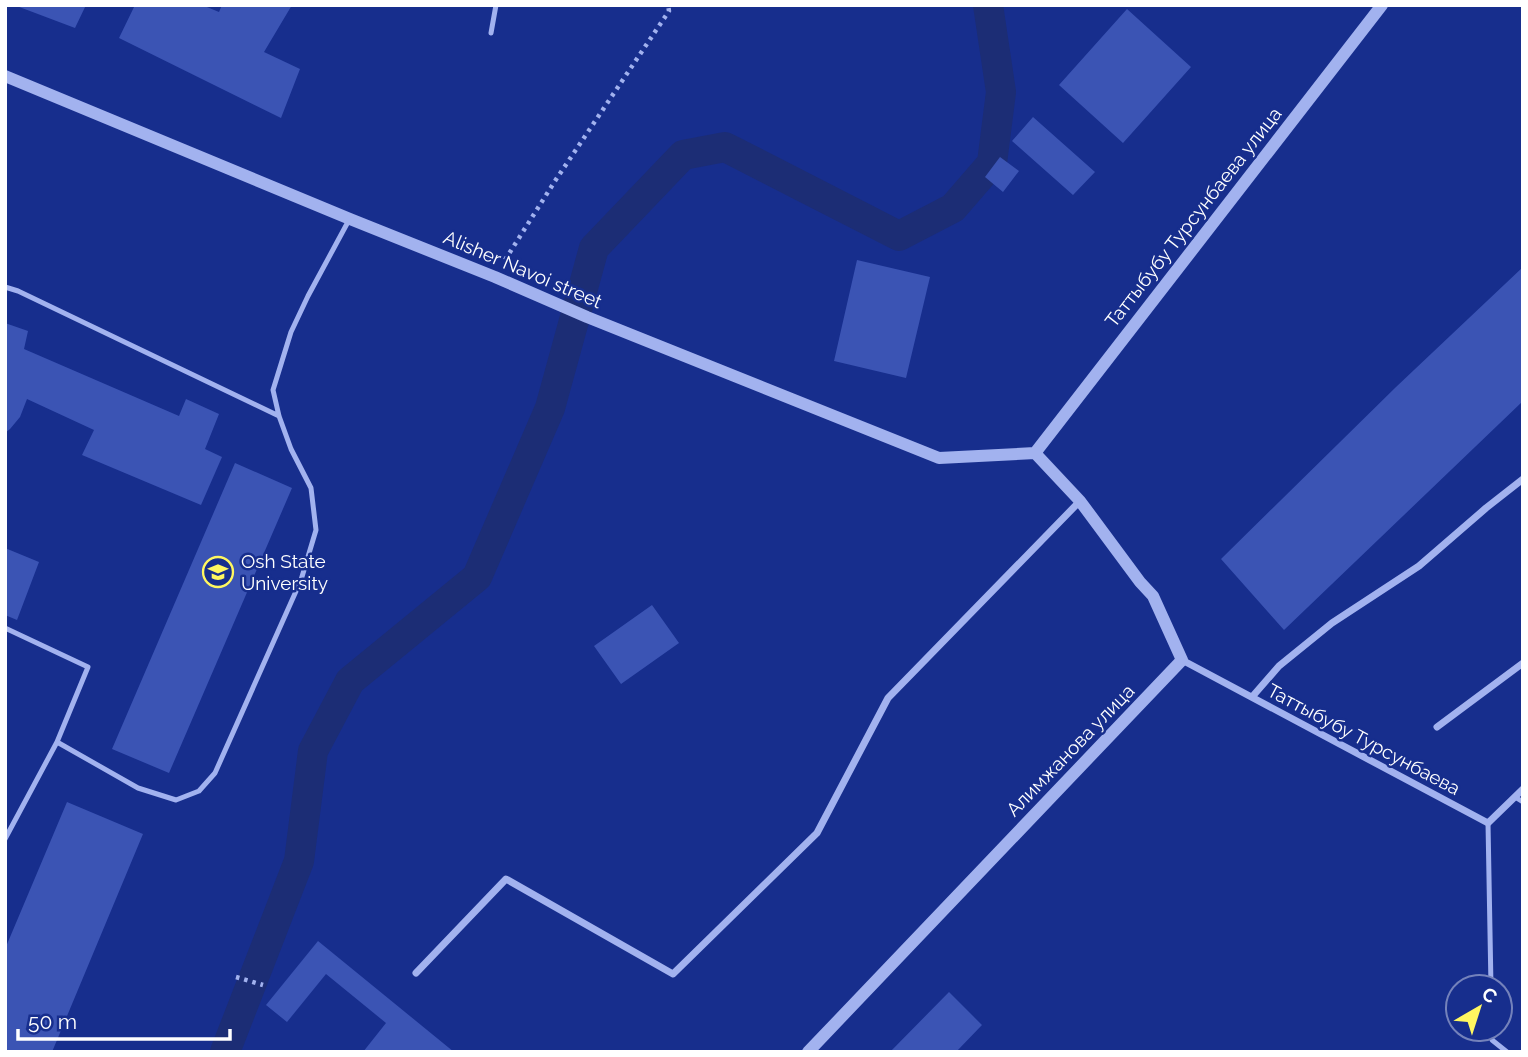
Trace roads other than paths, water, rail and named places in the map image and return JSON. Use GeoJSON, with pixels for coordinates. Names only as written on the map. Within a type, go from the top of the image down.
{"type":"FeatureCollection","features":[{"type":"Feature","properties":{"kind":"street","name":"Таттыбубу Турсунбаева улица"},"geometry":{"type":"LineString","coordinates":[[1035,453],[1382,5]]}},
{"type":"Feature","properties":{"kind":"street","name":"Alisher Navoi street"},"geometry":{"type":"LineString","coordinates":[[5,76],[587,317],[939,458],[1035,453]]}},
{"type":"Feature","properties":{"kind":"street"},"geometry":{"type":"LineString","coordinates":[[1035,453],[1080,501],[1153,596],[1182,660]]}},
{"type":"Feature","properties":{"kind":"street"},"geometry":{"type":"LineString","coordinates":[[1252,697],[1279,666],[1332,623],[1419,566],[1523,479]]}},
{"type":"Feature","properties":{"kind":"street"},"geometry":{"type":"LineString","coordinates":[[415,973],[506,879],[673,974],[817,834],[888,698],[1080,501]]}},
{"type":"Feature","properties":{"kind":"street","name":"Таттыбубу Турсунбаева"},"geometry":{"type":"LineString","coordinates":[[1182,660],[1488,823]]}},
{"type":"Feature","properties":{"kind":"street","name":"Алимжанова улица"},"geometry":{"type":"LineString","coordinates":[[808,1052],[1182,660]]}},
{"type":"Feature","properties":{"kind":"street"},"geometry":{"type":"LineString","coordinates":[[1437,727],[1523,663]]}},
{"type":"Feature","properties":{"kind":"street"},"geometry":{"type":"LineString","coordinates":[[1488,823],[1523,789]]}},
{"type":"Feature","properties":{"kind":"lane"},"geometry":{"type":"LineString","coordinates":[[491,33],[496,5]]}},
{"type":"Feature","properties":{"kind":"lane"},"geometry":{"type":"LineString","coordinates":[[57,742],[138,788],[176,800],[199,791],[215,772],[301,580],[316,530],[311,488],[291,449],[273,390],[291,332],[350,219]]}},
{"type":"Feature","properties":{"kind":"lane"},"geometry":{"type":"LineString","coordinates":[[5,287],[279,416]]}},
{"type":"Feature","properties":{"kind":"lane"},"geometry":{"type":"LineString","coordinates":[[5,628],[88,667],[57,742],[5,839]]}},
{"type":"Feature","properties":{"kind":"lane"},"geometry":{"type":"LineString","coordinates":[[1515,797],[1523,802]]}},
{"type":"Feature","properties":{"kind":"lane"},"geometry":{"type":"LineString","coordinates":[[1488,823],[1491,973]]}},
{"type":"Feature","properties":{"kind":"waterway"},"geometry":{"type":"LineString","coordinates":[[225,1052],[299,861],[313,751],[350,681],[477,577],[550,408],[594,248],[683,155],[725,147],[899,236],[953,208],[992,163],[1001,92],[988,5]]}},
{"type":"Feature","properties":{"kind":"place","name":"Osh State University"},"geometry":{"type":"Point","coordinates":[218,572]}}]}
